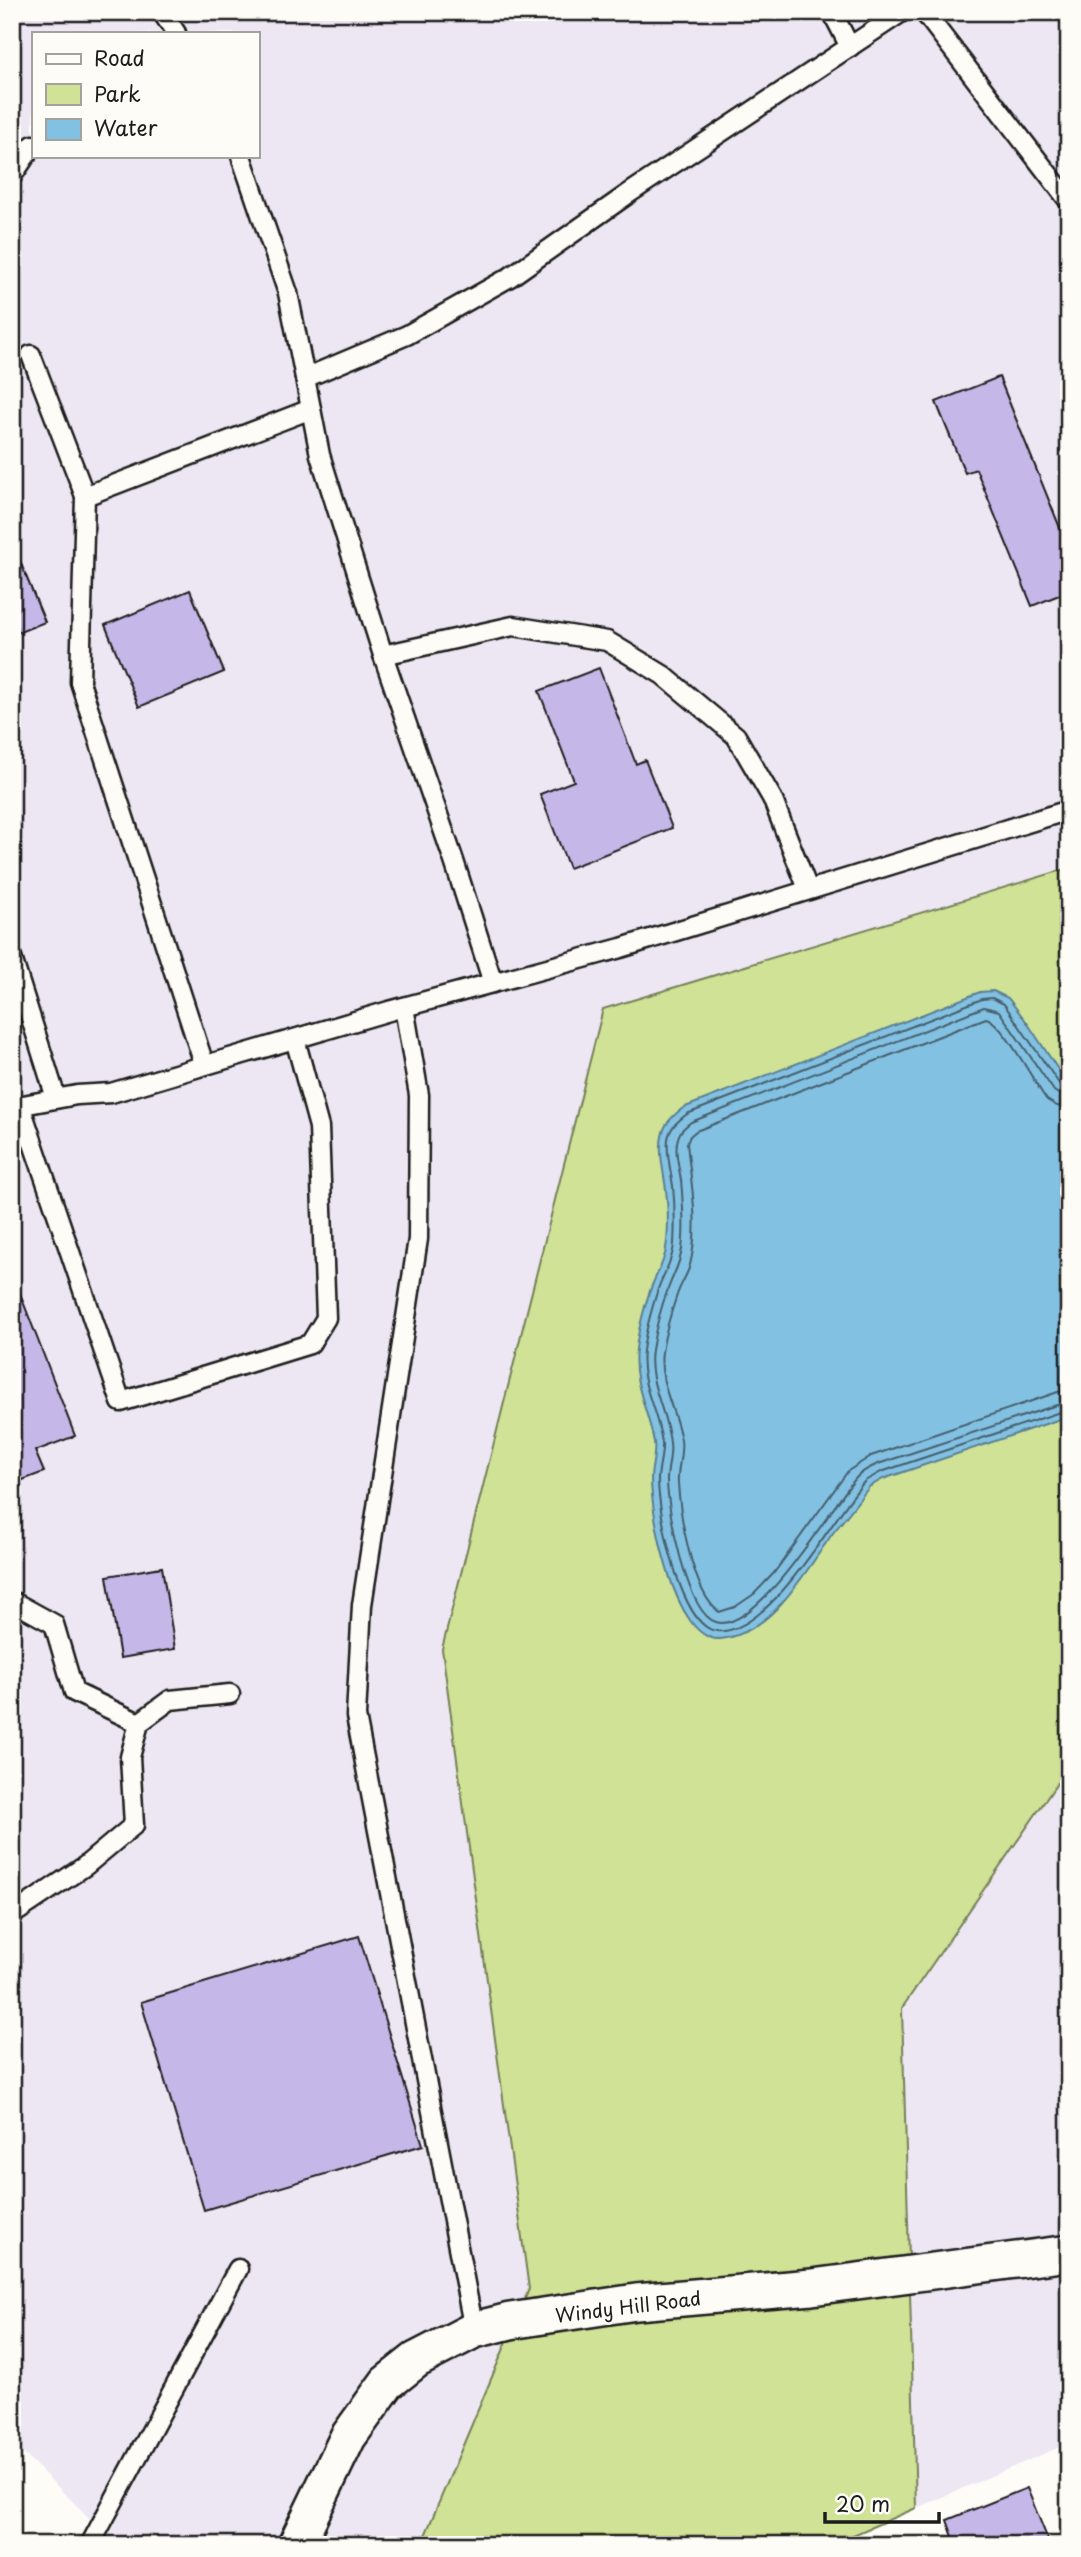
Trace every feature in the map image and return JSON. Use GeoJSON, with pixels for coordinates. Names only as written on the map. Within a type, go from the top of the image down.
{"type":"FeatureCollection","features":[{"type":"Feature","properties":{"kind":"street","name":"Windy Hill Road"},"geometry":{"type":"LineString","coordinates":[[296,2545],[348,2437],[387,2383],[416,2360],[474,2330],[510,2321],[636,2302],[812,2287],[1069,2253]]}},
{"type":"Feature","properties":{"kind":"lane"},"geometry":{"type":"LineString","coordinates":[[162,12],[175,32]]}},
{"type":"Feature","properties":{"kind":"lane"},"geometry":{"type":"LineString","coordinates":[[832,12],[850,47]]}},
{"type":"Feature","properties":{"kind":"lane"},"geometry":{"type":"LineString","coordinates":[[306,378],[408,335],[510,277],[628,194],[902,12]]}},
{"type":"Feature","properties":{"kind":"lane"},"geometry":{"type":"LineString","coordinates":[[924,12],[1069,201]]}},
{"type":"Feature","properties":{"kind":"lane"},"geometry":{"type":"LineString","coordinates":[[12,176],[32,146]]}},
{"type":"Feature","properties":{"kind":"lane"},"geometry":{"type":"LineString","coordinates":[[242,158],[288,293],[320,455],[383,655],[493,983]]}},
{"type":"Feature","properties":{"kind":"lane"},"geometry":{"type":"LineString","coordinates":[[31,355],[85,496],[80,682],[204,1065]]}},
{"type":"Feature","properties":{"kind":"lane"},"geometry":{"type":"LineString","coordinates":[[85,496],[311,409]]}},
{"type":"Feature","properties":{"kind":"lane"},"geometry":{"type":"LineString","coordinates":[[383,655],[513,626],[607,641],[663,675],[736,736],[772,798],[808,889]]}},
{"type":"Feature","properties":{"kind":"lane"},"geometry":{"type":"LineString","coordinates":[[295,1039],[319,1127],[326,1318],[310,1344],[121,1402],[16,1106],[56,1098],[111,1093],[404,1007],[621,948],[1069,810]]}},
{"type":"Feature","properties":{"kind":"lane"},"geometry":{"type":"LineString","coordinates":[[12,958],[56,1098]]}},
{"type":"Feature","properties":{"kind":"lane"},"geometry":{"type":"LineString","coordinates":[[404,1007],[419,1095],[418,1239],[362,1605],[356,1716],[474,2330]]}},
{"type":"Feature","properties":{"kind":"lane"},"geometry":{"type":"LineString","coordinates":[[12,1601],[54,1624],[74,1692],[139,1723]]}},
{"type":"Feature","properties":{"kind":"lane"},"geometry":{"type":"LineString","coordinates":[[12,1914],[85,1866],[134,1825],[131,1757],[139,1723],[170,1700],[230,1694]]}},
{"type":"Feature","properties":{"kind":"lane"},"geometry":{"type":"LineString","coordinates":[[90,2545],[238,2269]]}},
{"type":"Feature","properties":{"kind":"shaded area"},"geometry":{"type":"Polygon","coordinates":[[[12,12],[1069,12],[1069,868],[603,1009],[442,1649],[529,2289],[421,2545],[117,2545],[12,2442],[12,12]]]}},
{"type":"Feature","properties":{"kind":"shaded area"},"geometry":{"type":"Polygon","coordinates":[[[1069,1766],[1069,2443],[916,2508],[902,2008],[1069,1766]]]}},
{"type":"Feature","properties":{"kind":"green space"},"geometry":{"type":"Polygon","coordinates":[[[1069,868],[1069,1766],[902,2008],[916,2508],[830,2545],[421,2545],[529,2289],[442,1649],[603,1009],[1069,868]]]}},
{"type":"Feature","properties":{"kind":"water"},"geometry":{"type":"Polygon","coordinates":[[[993,991],[1008,998],[1069,1086],[1069,1416],[883,1479],[869,1487],[799,1582],[771,1613],[756,1626],[739,1635],[720,1639],[704,1634],[690,1620],[668,1573],[652,1496],[654,1442],[641,1396],[635,1361],[640,1324],[667,1241],[667,1204],[661,1150],[665,1127],[683,1108],[980,992],[993,991]]]}},
{"type":"Feature","properties":{"kind":"building"},"geometry":{"type":"Polygon","coordinates":[[[999,377],[1069,550],[1069,591],[1032,606],[976,469],[965,473],[936,402],[999,377]]]}},
{"type":"Feature","properties":{"kind":"building"},"geometry":{"type":"Polygon","coordinates":[[[12,542],[45,622],[12,635],[12,542]]]}},
{"type":"Feature","properties":{"kind":"building"},"geometry":{"type":"Polygon","coordinates":[[[190,590],[224,672],[139,707],[105,625],[190,590]]]}},
{"type":"Feature","properties":{"kind":"building"},"geometry":{"type":"Polygon","coordinates":[[[599,668],[636,764],[645,760],[672,828],[569,868],[540,794],[574,781],[539,691],[599,668]]]}},
{"type":"Feature","properties":{"kind":"building"},"geometry":{"type":"Polygon","coordinates":[[[12,1273],[75,1436],[35,1451],[44,1472],[12,1484],[12,1273]]]}},
{"type":"Feature","properties":{"kind":"building"},"geometry":{"type":"Polygon","coordinates":[[[162,1567],[175,1649],[120,1658],[107,1576],[162,1567]]]}},
{"type":"Feature","properties":{"kind":"building"},"geometry":{"type":"Polygon","coordinates":[[[359,1936],[423,2145],[204,2210],[141,2002],[359,1936]]]}},
{"type":"Feature","properties":{"kind":"building"},"geometry":{"type":"Polygon","coordinates":[[[1027,2488],[1050,2545],[956,2545],[947,2520],[1027,2488]]]}}]}
